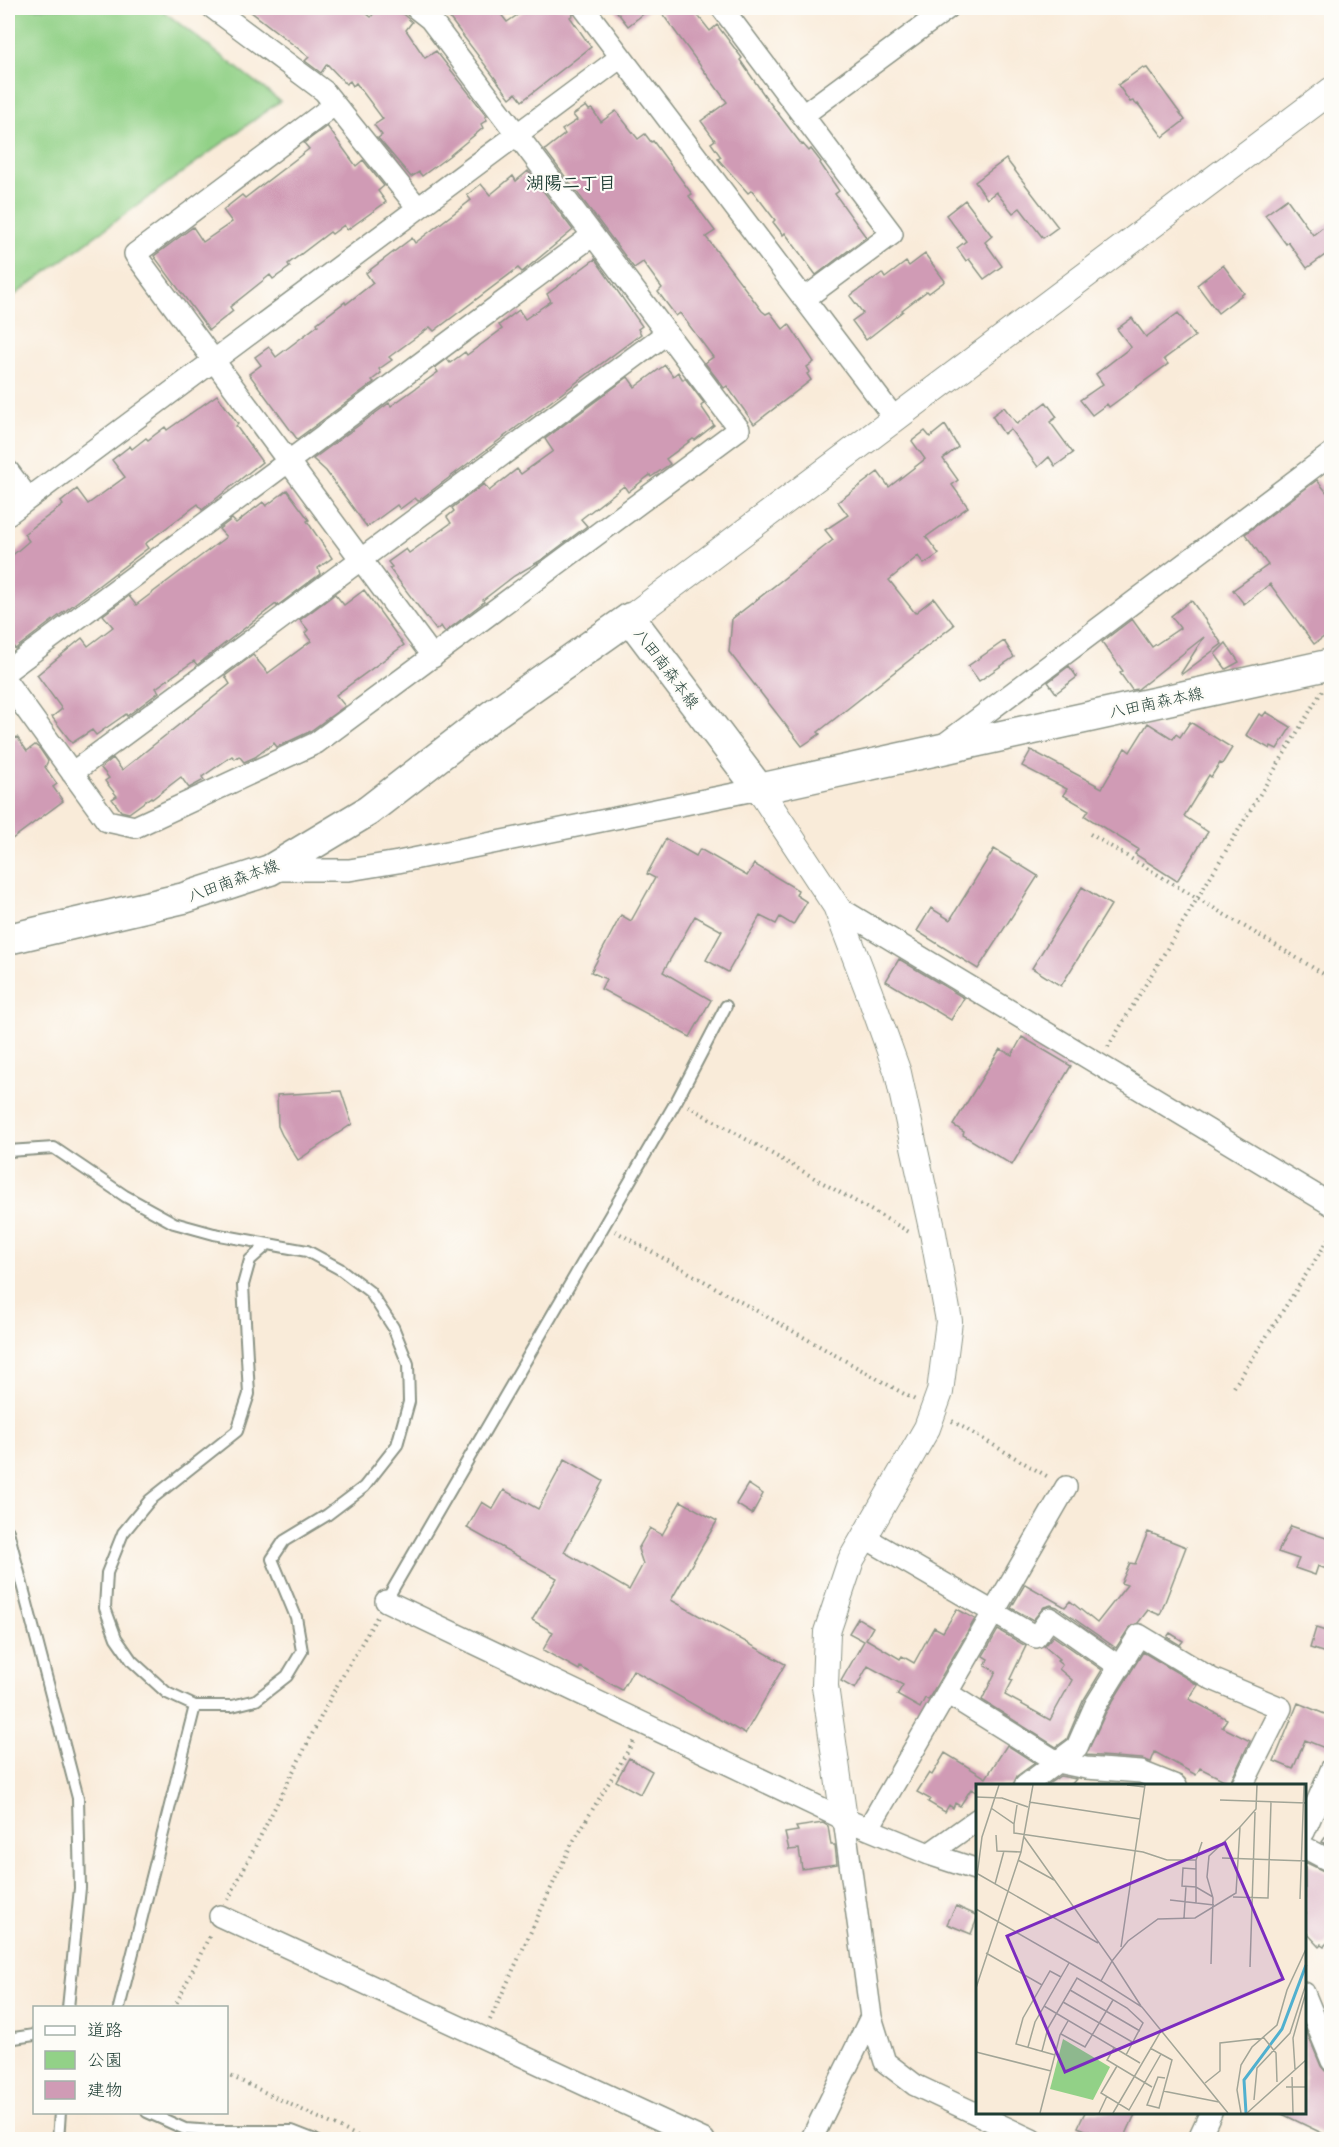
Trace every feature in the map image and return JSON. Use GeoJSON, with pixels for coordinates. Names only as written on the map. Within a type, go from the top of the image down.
{"type":"FeatureCollection","features":[{"type":"Feature","properties":{"kind":"main road","name":"八田南森本線"},"geometry":{"type":"LineString","coordinates":[[8,939],[184,898],[270,870],[369,811],[491,716],[630,618],[759,789],[937,750],[1328,675]]}},
{"type":"Feature","properties":{"kind":"street"},"geometry":{"type":"LineString","coordinates":[[213,8],[324,91],[418,208]]}},
{"type":"Feature","properties":{"kind":"street"},"geometry":{"type":"LineString","coordinates":[[8,684],[107,821],[135,827],[316,743],[739,429],[430,19],[416,8]]}},
{"type":"Feature","properties":{"kind":"street"},"geometry":{"type":"LineString","coordinates":[[584,8],[895,419]]}},
{"type":"Feature","properties":{"kind":"street"},"geometry":{"type":"LineString","coordinates":[[722,8],[892,234],[804,299]]}},
{"type":"Feature","properties":{"kind":"street"},"geometry":{"type":"LineString","coordinates":[[803,115],[948,8]]}},
{"type":"Feature","properties":{"kind":"street"},"geometry":{"type":"LineString","coordinates":[[8,514],[621,57]]}},
{"type":"Feature","properties":{"kind":"street"},"geometry":{"type":"LineString","coordinates":[[630,618],[1332,90]]}},
{"type":"Feature","properties":{"kind":"street"},"geometry":{"type":"LineString","coordinates":[[334,105],[135,254],[433,657]]}},
{"type":"Feature","properties":{"kind":"street"},"geometry":{"type":"LineString","coordinates":[[8,670],[593,235]]}},
{"type":"Feature","properties":{"kind":"street"},"geometry":{"type":"LineString","coordinates":[[72,773],[667,333]]}},
{"type":"Feature","properties":{"kind":"street"},"geometry":{"type":"LineString","coordinates":[[937,750],[1332,453]]}},
{"type":"Feature","properties":{"kind":"street"},"geometry":{"type":"LineString","coordinates":[[8,471],[28,498]]}},
{"type":"Feature","properties":{"kind":"street"},"geometry":{"type":"LineString","coordinates":[[270,870],[350,870],[759,789],[836,906],[898,1073],[933,1233],[949,1321],[940,1392],[927,1428],[851,1560],[827,1632],[825,1686],[871,2017],[885,2062],[915,2085],[976,2113]]}},
{"type":"Feature","properties":{"kind":"street"},"geometry":{"type":"LineString","coordinates":[[836,906],[1332,1205]]}},
{"type":"Feature","properties":{"kind":"street"},"geometry":{"type":"LineString","coordinates":[[868,1829],[1066,1487]]}},
{"type":"Feature","properties":{"kind":"street"},"geometry":{"type":"LineString","coordinates":[[864,1537],[1036,1637],[1050,1618],[1120,1666]]}},
{"type":"Feature","properties":{"kind":"street"},"geometry":{"type":"LineString","coordinates":[[386,1601],[844,1819],[929,1854],[976,1869]]}},
{"type":"Feature","properties":{"kind":"street"},"geometry":{"type":"LineString","coordinates":[[1026,1784],[1077,1748],[1095,1706],[1139,1635],[1212,1679],[1281,1708],[1243,1784]]}},
{"type":"Feature","properties":{"kind":"street"},"geometry":{"type":"LineString","coordinates":[[947,1693],[1057,1762],[1086,1768],[1142,1772],[1172,1784]]}},
{"type":"Feature","properties":{"kind":"street"},"geometry":{"type":"LineString","coordinates":[[1306,1830],[1332,1768]]}},
{"type":"Feature","properties":{"kind":"street"},"geometry":{"type":"LineString","coordinates":[[929,1854],[976,1820]]}},
{"type":"Feature","properties":{"kind":"street"},"geometry":{"type":"LineString","coordinates":[[1306,1848],[1332,1862]]}},
{"type":"Feature","properties":{"kind":"street"},"geometry":{"type":"LineString","coordinates":[[220,1916],[704,2139]]}},
{"type":"Feature","properties":{"kind":"street"},"geometry":{"type":"LineString","coordinates":[[1306,1996],[1332,2061]]}},
{"type":"Feature","properties":{"kind":"street"},"geometry":{"type":"LineString","coordinates":[[812,2139],[871,2017]]}},
{"type":"Feature","properties":{"kind":"street"},"geometry":{"type":"LineString","coordinates":[[978,2114],[1032,2139]]}},
{"type":"Feature","properties":{"kind":"street"},"geometry":{"type":"LineString","coordinates":[[1198,2139],[1210,2114]]}},
{"type":"Feature","properties":{"kind":"lane"},"geometry":{"type":"LineString","coordinates":[[386,1601],[677,1100],[726,1006]]}},
{"type":"Feature","properties":{"kind":"lane"},"geometry":{"type":"LineString","coordinates":[[8,1151],[54,1148],[125,1196],[174,1223],[214,1234],[307,1251],[340,1269],[370,1292],[393,1327],[408,1364],[409,1402],[397,1445],[364,1487],[327,1515],[284,1541],[272,1559],[296,1617],[302,1651],[286,1676],[256,1700],[232,1706],[195,1706],[167,1693],[132,1661],[116,1638],[105,1608],[107,1574],[123,1533],[150,1500],[237,1431],[249,1394],[243,1285],[250,1260],[267,1245]]}},
{"type":"Feature","properties":{"kind":"lane"},"geometry":{"type":"LineString","coordinates":[[8,1531],[78,1798],[80,1888],[69,2006]]}},
{"type":"Feature","properties":{"kind":"lane"},"geometry":{"type":"LineString","coordinates":[[119,2006],[195,1706]]}},
{"type":"Feature","properties":{"kind":"lane"},"geometry":{"type":"LineString","coordinates":[[8,2039],[33,2035]]}},
{"type":"Feature","properties":{"kind":"lane"},"geometry":{"type":"LineString","coordinates":[[58,2139],[60,2114]]}},
{"type":"Feature","properties":{"kind":"lane"},"geometry":{"type":"LineString","coordinates":[[151,2114],[185,2129],[214,2132],[292,2131],[315,2139]]}},
{"type":"Feature","properties":{"kind":"path"},"geometry":{"type":"LineString","coordinates":[[1098,1063],[1197,900],[1328,675]]}},
{"type":"Feature","properties":{"kind":"path"},"geometry":{"type":"LineString","coordinates":[[1090,834],[1332,979]]}},
{"type":"Feature","properties":{"kind":"path"},"geometry":{"type":"LineString","coordinates":[[677,1100],[912,1234],[933,1233]]}},
{"type":"Feature","properties":{"kind":"path"},"geometry":{"type":"LineString","coordinates":[[604,1225],[934,1410],[1066,1487]]}},
{"type":"Feature","properties":{"kind":"path"},"geometry":{"type":"LineString","coordinates":[[1234,1387],[1332,1234]]}},
{"type":"Feature","properties":{"kind":"path"},"geometry":{"type":"LineString","coordinates":[[175,2006],[335,1689],[386,1601]]}},
{"type":"Feature","properties":{"kind":"path"},"geometry":{"type":"LineString","coordinates":[[482,2037],[570,1847],[644,1723]]}},
{"type":"Feature","properties":{"kind":"path"},"geometry":{"type":"LineString","coordinates":[[228,2075],[366,2139]]}},
{"type":"Feature","properties":{"kind":"green space"},"geometry":{"type":"Polygon","coordinates":[[[8,8],[159,8],[280,101],[8,300],[8,8]]]}},
{"type":"Feature","properties":{"kind":"building"},"geometry":{"type":"Polygon","coordinates":[[[246,8],[359,8],[371,17],[378,8],[387,8],[395,14],[398,10],[412,22],[406,30],[425,58],[436,51],[487,116],[485,117],[487,120],[481,124],[483,128],[449,156],[422,176],[419,172],[411,177],[378,138],[382,135],[374,125],[383,119],[356,83],[353,86],[350,81],[346,84],[327,64],[321,73],[305,61],[309,57],[246,8]]]}},
{"type":"Feature","properties":{"kind":"building"},"geometry":{"type":"Polygon","coordinates":[[[442,8],[496,8],[507,22],[528,8],[572,8],[573,15],[570,17],[591,47],[522,101],[516,93],[510,98],[442,8]]]}},
{"type":"Feature","properties":{"kind":"building"},"geometry":{"type":"Polygon","coordinates":[[[614,8],[651,8],[628,26],[614,8]]]}},
{"type":"Feature","properties":{"kind":"building"},"geometry":{"type":"Polygon","coordinates":[[[658,8],[692,8],[710,31],[717,25],[742,58],[740,60],[767,99],[802,145],[809,151],[811,149],[839,191],[835,194],[866,237],[816,275],[785,233],[783,235],[773,222],[775,220],[752,190],[748,193],[718,159],[721,157],[711,143],[715,140],[701,121],[727,102],[658,8]]]}},
{"type":"Feature","properties":{"kind":"building"},"geometry":{"type":"Polygon","coordinates":[[[1143,67],[1147,68],[1185,120],[1163,137],[1138,104],[1130,102],[1118,85],[1143,67]]]}},
{"type":"Feature","properties":{"kind":"building"},"geometry":{"type":"Polygon","coordinates":[[[586,106],[589,110],[592,109],[601,122],[616,111],[638,139],[645,134],[651,142],[653,141],[692,194],[689,196],[715,231],[706,237],[762,311],[766,314],[770,312],[783,329],[789,324],[814,362],[807,367],[810,372],[807,374],[811,380],[754,424],[727,386],[724,388],[705,363],[713,357],[680,313],[676,316],[658,292],[662,288],[643,262],[634,268],[545,150],[565,134],[562,130],[577,120],[573,115],[586,106]]]}},
{"type":"Feature","properties":{"kind":"building"},"geometry":{"type":"Polygon","coordinates":[[[327,126],[356,166],[363,160],[384,186],[378,191],[386,202],[347,230],[344,225],[332,234],[330,232],[288,264],[290,267],[273,279],[270,275],[230,307],[233,311],[209,330],[154,256],[193,227],[203,242],[232,222],[223,210],[242,195],[245,198],[309,149],[304,143],[327,126]]]}},
{"type":"Feature","properties":{"kind":"building"},"geometry":{"type":"Polygon","coordinates":[[[1006,159],[1058,227],[1043,238],[1020,208],[1013,213],[996,192],[987,199],[975,182],[1006,159]]]}},
{"type":"Feature","properties":{"kind":"building"},"geometry":{"type":"Polygon","coordinates":[[[528,171],[573,230],[522,272],[518,268],[434,331],[430,327],[389,357],[392,360],[379,369],[381,373],[372,380],[374,382],[297,439],[249,374],[261,365],[255,357],[269,347],[276,357],[318,325],[317,323],[345,302],[346,304],[373,283],[366,273],[412,238],[415,243],[471,200],[467,195],[481,184],[490,195],[513,176],[516,181],[528,171]]]}},
{"type":"Feature","properties":{"kind":"building"},"geometry":{"type":"Polygon","coordinates":[[[1287,199],[1313,235],[1332,220],[1332,250],[1307,268],[1265,215],[1287,199]]]}},
{"type":"Feature","properties":{"kind":"building"},"geometry":{"type":"Polygon","coordinates":[[[965,200],[992,236],[985,242],[1002,266],[984,279],[969,259],[966,261],[957,248],[966,241],[946,215],[965,200]]]}},
{"type":"Feature","properties":{"kind":"building"},"geometry":{"type":"Polygon","coordinates":[[[925,254],[945,281],[929,293],[927,291],[866,340],[852,321],[863,313],[850,296],[882,273],[885,278],[906,262],[909,266],[925,254]]]}},
{"type":"Feature","properties":{"kind":"building"},"geometry":{"type":"Polygon","coordinates":[[[595,259],[642,326],[638,329],[641,334],[418,501],[415,498],[400,509],[397,505],[367,527],[326,471],[313,459],[389,403],[391,406],[438,372],[435,368],[447,359],[450,363],[465,352],[467,355],[502,329],[499,325],[519,310],[525,319],[551,301],[547,294],[595,259]]]}},
{"type":"Feature","properties":{"kind":"building"},"geometry":{"type":"Polygon","coordinates":[[[1223,265],[1244,293],[1218,313],[1197,285],[1223,265]]]}},
{"type":"Feature","properties":{"kind":"building"},"geometry":{"type":"Polygon","coordinates":[[[1178,313],[1195,336],[1164,359],[1168,364],[1109,407],[1107,404],[1092,415],[1080,400],[1103,384],[1096,374],[1131,347],[1117,329],[1132,318],[1146,337],[1178,313]]]}},
{"type":"Feature","properties":{"kind":"building"},"geometry":{"type":"Polygon","coordinates":[[[665,365],[673,376],[678,372],[683,380],[685,378],[704,403],[701,406],[714,425],[666,459],[670,464],[651,477],[650,475],[628,492],[624,486],[581,519],[587,526],[543,559],[514,576],[445,632],[441,626],[436,630],[389,568],[392,567],[388,562],[406,549],[409,553],[451,523],[447,517],[454,511],[452,508],[484,484],[489,491],[517,469],[521,474],[553,451],[545,439],[628,377],[635,387],[665,365]]]}},
{"type":"Feature","properties":{"kind":"building"},"geometry":{"type":"Polygon","coordinates":[[[217,395],[262,462],[202,510],[198,504],[145,544],[148,548],[15,649],[8,639],[8,559],[29,541],[24,534],[63,505],[61,502],[77,489],[88,504],[125,477],[112,460],[130,446],[132,449],[165,427],[167,430],[217,395]]]}},
{"type":"Feature","properties":{"kind":"building"},"geometry":{"type":"Polygon","coordinates":[[[1046,402],[1057,417],[1050,422],[1073,453],[1055,466],[1049,457],[1038,467],[1010,429],[1004,434],[992,416],[1004,407],[1017,424],[1046,402]]]}},
{"type":"Feature","properties":{"kind":"building"},"geometry":{"type":"Polygon","coordinates":[[[945,425],[958,447],[943,459],[958,480],[952,485],[968,507],[926,537],[939,554],[924,564],[918,556],[889,580],[915,613],[934,598],[954,625],[818,732],[820,734],[802,746],[729,652],[732,619],[833,540],[825,530],[848,515],[838,502],[878,472],[889,487],[925,459],[912,441],[925,431],[930,437],[945,425]]]}},
{"type":"Feature","properties":{"kind":"building"},"geometry":{"type":"Polygon","coordinates":[[[1317,480],[1332,499],[1332,631],[1314,644],[1270,584],[1244,604],[1233,590],[1268,565],[1245,534],[1317,480]]]}},
{"type":"Feature","properties":{"kind":"building"},"geometry":{"type":"Polygon","coordinates":[[[287,490],[332,558],[318,568],[320,574],[277,606],[276,604],[197,665],[194,661],[156,688],[159,692],[127,716],[126,714],[96,735],[92,730],[72,743],[52,717],[62,709],[37,675],[82,638],[88,646],[113,627],[103,615],[129,596],[136,605],[226,537],[219,529],[232,519],[236,523],[263,502],[266,506],[287,490]]]}},
{"type":"Feature","properties":{"kind":"building"},"geometry":{"type":"Polygon","coordinates":[[[364,590],[404,645],[336,695],[345,706],[309,732],[277,747],[274,743],[244,762],[239,756],[235,759],[232,756],[202,777],[204,780],[189,788],[181,777],[129,813],[121,811],[112,799],[117,796],[105,781],[109,778],[101,768],[113,758],[122,770],[230,684],[225,676],[253,655],[268,673],[311,641],[305,633],[308,630],[300,620],[335,594],[344,605],[364,590]]]}},
{"type":"Feature","properties":{"kind":"building"},"geometry":{"type":"Polygon","coordinates":[[[1191,600],[1222,644],[1182,674],[1204,637],[1138,689],[1132,690],[1120,673],[1123,671],[1102,642],[1132,619],[1152,647],[1180,628],[1171,616],[1191,600]]]}},
{"type":"Feature","properties":{"kind":"building"},"geometry":{"type":"Polygon","coordinates":[[[1004,641],[1014,657],[979,681],[968,666],[1004,641]]]}},
{"type":"Feature","properties":{"kind":"building"},"geometry":{"type":"Polygon","coordinates":[[[1226,643],[1239,662],[1226,669],[1215,654],[1226,643]]]}},
{"type":"Feature","properties":{"kind":"building"},"geometry":{"type":"Polygon","coordinates":[[[1069,666],[1077,677],[1056,693],[1048,682],[1069,666]]]}},
{"type":"Feature","properties":{"kind":"building"},"geometry":{"type":"Polygon","coordinates":[[[1266,712],[1291,727],[1277,749],[1271,746],[1270,749],[1246,735],[1259,714],[1263,716],[1266,712]]]}},
{"type":"Feature","properties":{"kind":"building"},"geometry":{"type":"Polygon","coordinates":[[[1190,722],[1232,748],[1211,777],[1209,775],[1184,816],[1208,832],[1177,881],[1135,854],[1138,849],[1085,816],[1089,810],[1063,795],[1067,789],[1022,766],[1031,750],[1102,788],[1125,748],[1130,752],[1148,723],[1173,739],[1176,734],[1180,737],[1190,722]]]}},
{"type":"Feature","properties":{"kind":"building"},"geometry":{"type":"Polygon","coordinates":[[[17,737],[27,751],[35,745],[40,749],[48,761],[45,767],[57,784],[53,787],[63,801],[8,842],[8,744],[17,737]]]}},
{"type":"Feature","properties":{"kind":"building"},"geometry":{"type":"Polygon","coordinates":[[[666,839],[696,856],[700,849],[747,876],[754,864],[798,890],[796,895],[807,902],[793,925],[780,917],[776,924],[760,916],[728,972],[706,960],[722,931],[695,916],[663,972],[711,1000],[690,1037],[601,989],[606,979],[591,972],[621,915],[631,921],[655,878],[647,874],[666,839]]]}},
{"type":"Feature","properties":{"kind":"building"},"geometry":{"type":"Polygon","coordinates":[[[994,849],[1038,876],[978,969],[917,931],[931,908],[950,920],[994,849]]]}},
{"type":"Feature","properties":{"kind":"building"},"geometry":{"type":"Polygon","coordinates":[[[1082,887],[1111,905],[1061,986],[1032,968],[1082,887]]]}},
{"type":"Feature","properties":{"kind":"building"},"geometry":{"type":"Polygon","coordinates":[[[899,959],[964,998],[951,1020],[886,981],[899,959]]]}},
{"type":"Feature","properties":{"kind":"building"},"geometry":{"type":"Polygon","coordinates":[[[1022,1037],[1071,1066],[1012,1165],[963,1135],[964,1132],[953,1125],[1000,1049],[1012,1055],[1022,1037]]]}},
{"type":"Feature","properties":{"kind":"building"},"geometry":{"type":"Polygon","coordinates":[[[341,1091],[352,1124],[298,1160],[278,1126],[277,1095],[341,1091]]]}},
{"type":"Feature","properties":{"kind":"building"},"geometry":{"type":"Polygon","coordinates":[[[565,1459],[603,1481],[564,1552],[629,1590],[643,1564],[638,1549],[650,1528],[662,1535],[681,1501],[717,1521],[671,1600],[785,1664],[745,1734],[633,1670],[622,1690],[543,1650],[553,1632],[532,1620],[557,1578],[467,1528],[482,1502],[493,1509],[504,1490],[538,1509],[565,1459]]]}},
{"type":"Feature","properties":{"kind":"building"},"geometry":{"type":"Polygon","coordinates":[[[748,1484],[763,1494],[752,1514],[736,1504],[748,1484]]]}},
{"type":"Feature","properties":{"kind":"building"},"geometry":{"type":"Polygon","coordinates":[[[1291,1526],[1332,1540],[1332,1571],[1318,1566],[1315,1575],[1295,1568],[1299,1559],[1278,1552],[1291,1526]]]}},
{"type":"Feature","properties":{"kind":"building"},"geometry":{"type":"Polygon","coordinates":[[[1148,1532],[1186,1547],[1160,1615],[1148,1610],[1138,1623],[1129,1628],[1116,1648],[1057,1607],[1051,1605],[1044,1607],[1033,1620],[1011,1608],[1025,1584],[1065,1607],[1070,1601],[1097,1623],[1127,1585],[1121,1583],[1130,1563],[1135,1564],[1148,1532]]]}},
{"type":"Feature","properties":{"kind":"building"},"geometry":{"type":"Polygon","coordinates":[[[957,1609],[975,1619],[928,1700],[925,1698],[920,1708],[897,1695],[903,1685],[868,1666],[855,1689],[841,1681],[864,1641],[849,1633],[858,1618],[873,1627],[866,1639],[900,1659],[902,1656],[914,1663],[934,1627],[943,1632],[957,1609]]]}},
{"type":"Feature","properties":{"kind":"building"},"geometry":{"type":"Polygon","coordinates":[[[1316,1628],[1332,1633],[1332,1655],[1310,1648],[1316,1628]]]}},
{"type":"Feature","properties":{"kind":"building"},"geometry":{"type":"Polygon","coordinates":[[[998,1630],[1026,1646],[1005,1695],[1050,1720],[1072,1680],[1059,1669],[1062,1665],[1057,1661],[1059,1659],[1044,1646],[1053,1636],[1102,1670],[1083,1701],[1067,1739],[1056,1747],[982,1700],[996,1671],[985,1666],[988,1659],[983,1656],[998,1630]]]}},
{"type":"Feature","properties":{"kind":"building"},"geometry":{"type":"Polygon","coordinates":[[[1170,1633],[1183,1641],[1180,1645],[1167,1637],[1170,1633]]]}},
{"type":"Feature","properties":{"kind":"building"},"geometry":{"type":"Polygon","coordinates":[[[1143,1652],[1198,1685],[1189,1699],[1227,1719],[1222,1727],[1250,1741],[1230,1783],[1200,1768],[1196,1775],[1155,1752],[1151,1762],[1142,1759],[1086,1755],[1106,1712],[1143,1652]]]}},
{"type":"Feature","properties":{"kind":"building"},"geometry":{"type":"Polygon","coordinates":[[[1298,1703],[1332,1717],[1332,1751],[1305,1740],[1293,1769],[1274,1761],[1298,1703]]]}},
{"type":"Feature","properties":{"kind":"building"},"geometry":{"type":"Polygon","coordinates":[[[1007,1745],[1035,1763],[1017,1776],[1013,1784],[976,1784],[976,1792],[971,1789],[960,1806],[955,1803],[953,1808],[949,1805],[945,1812],[928,1802],[930,1799],[917,1792],[929,1773],[932,1775],[945,1753],[986,1778],[1007,1745]]]}},
{"type":"Feature","properties":{"kind":"building"},"geometry":{"type":"Polygon","coordinates":[[[629,1758],[652,1771],[640,1794],[616,1781],[629,1758]]]}},
{"type":"Feature","properties":{"kind":"building"},"geometry":{"type":"Polygon","coordinates":[[[1060,1776],[1076,1779],[1072,1784],[1048,1784],[1060,1776]]]}},
{"type":"Feature","properties":{"kind":"building"},"geometry":{"type":"Polygon","coordinates":[[[823,1823],[828,1826],[831,1845],[835,1845],[837,1864],[802,1869],[799,1849],[789,1850],[785,1833],[798,1831],[796,1827],[823,1823]]]}},
{"type":"Feature","properties":{"kind":"building"},"geometry":{"type":"Polygon","coordinates":[[[1332,1828],[1332,1847],[1322,1842],[1332,1828]]]}},
{"type":"Feature","properties":{"kind":"building"},"geometry":{"type":"Polygon","coordinates":[[[1306,1862],[1332,1875],[1332,1938],[1324,1946],[1321,1944],[1319,1946],[1306,1932],[1306,1862]]]}},
{"type":"Feature","properties":{"kind":"building"},"geometry":{"type":"Polygon","coordinates":[[[956,1906],[976,1915],[971,1934],[947,1924],[956,1906]]]}},
{"type":"Feature","properties":{"kind":"building"},"geometry":{"type":"Polygon","coordinates":[[[1332,2004],[1332,2026],[1325,2010],[1332,2004]]]}},
{"type":"Feature","properties":{"kind":"building"},"geometry":{"type":"Polygon","coordinates":[[[1306,2030],[1321,2066],[1332,2074],[1332,2138],[1282,2114],[1306,2114],[1306,2030]]]}},
{"type":"Feature","properties":{"kind":"building"},"geometry":{"type":"Polygon","coordinates":[[[1084,2114],[1135,2114],[1124,2139],[1107,2139],[1078,2127],[1084,2114]]]}},
{"type":"Feature","properties":{"kind":"district","name":"湖陽二丁目"},"geometry":{"type":"Point","coordinates":[571,183]}}]}
